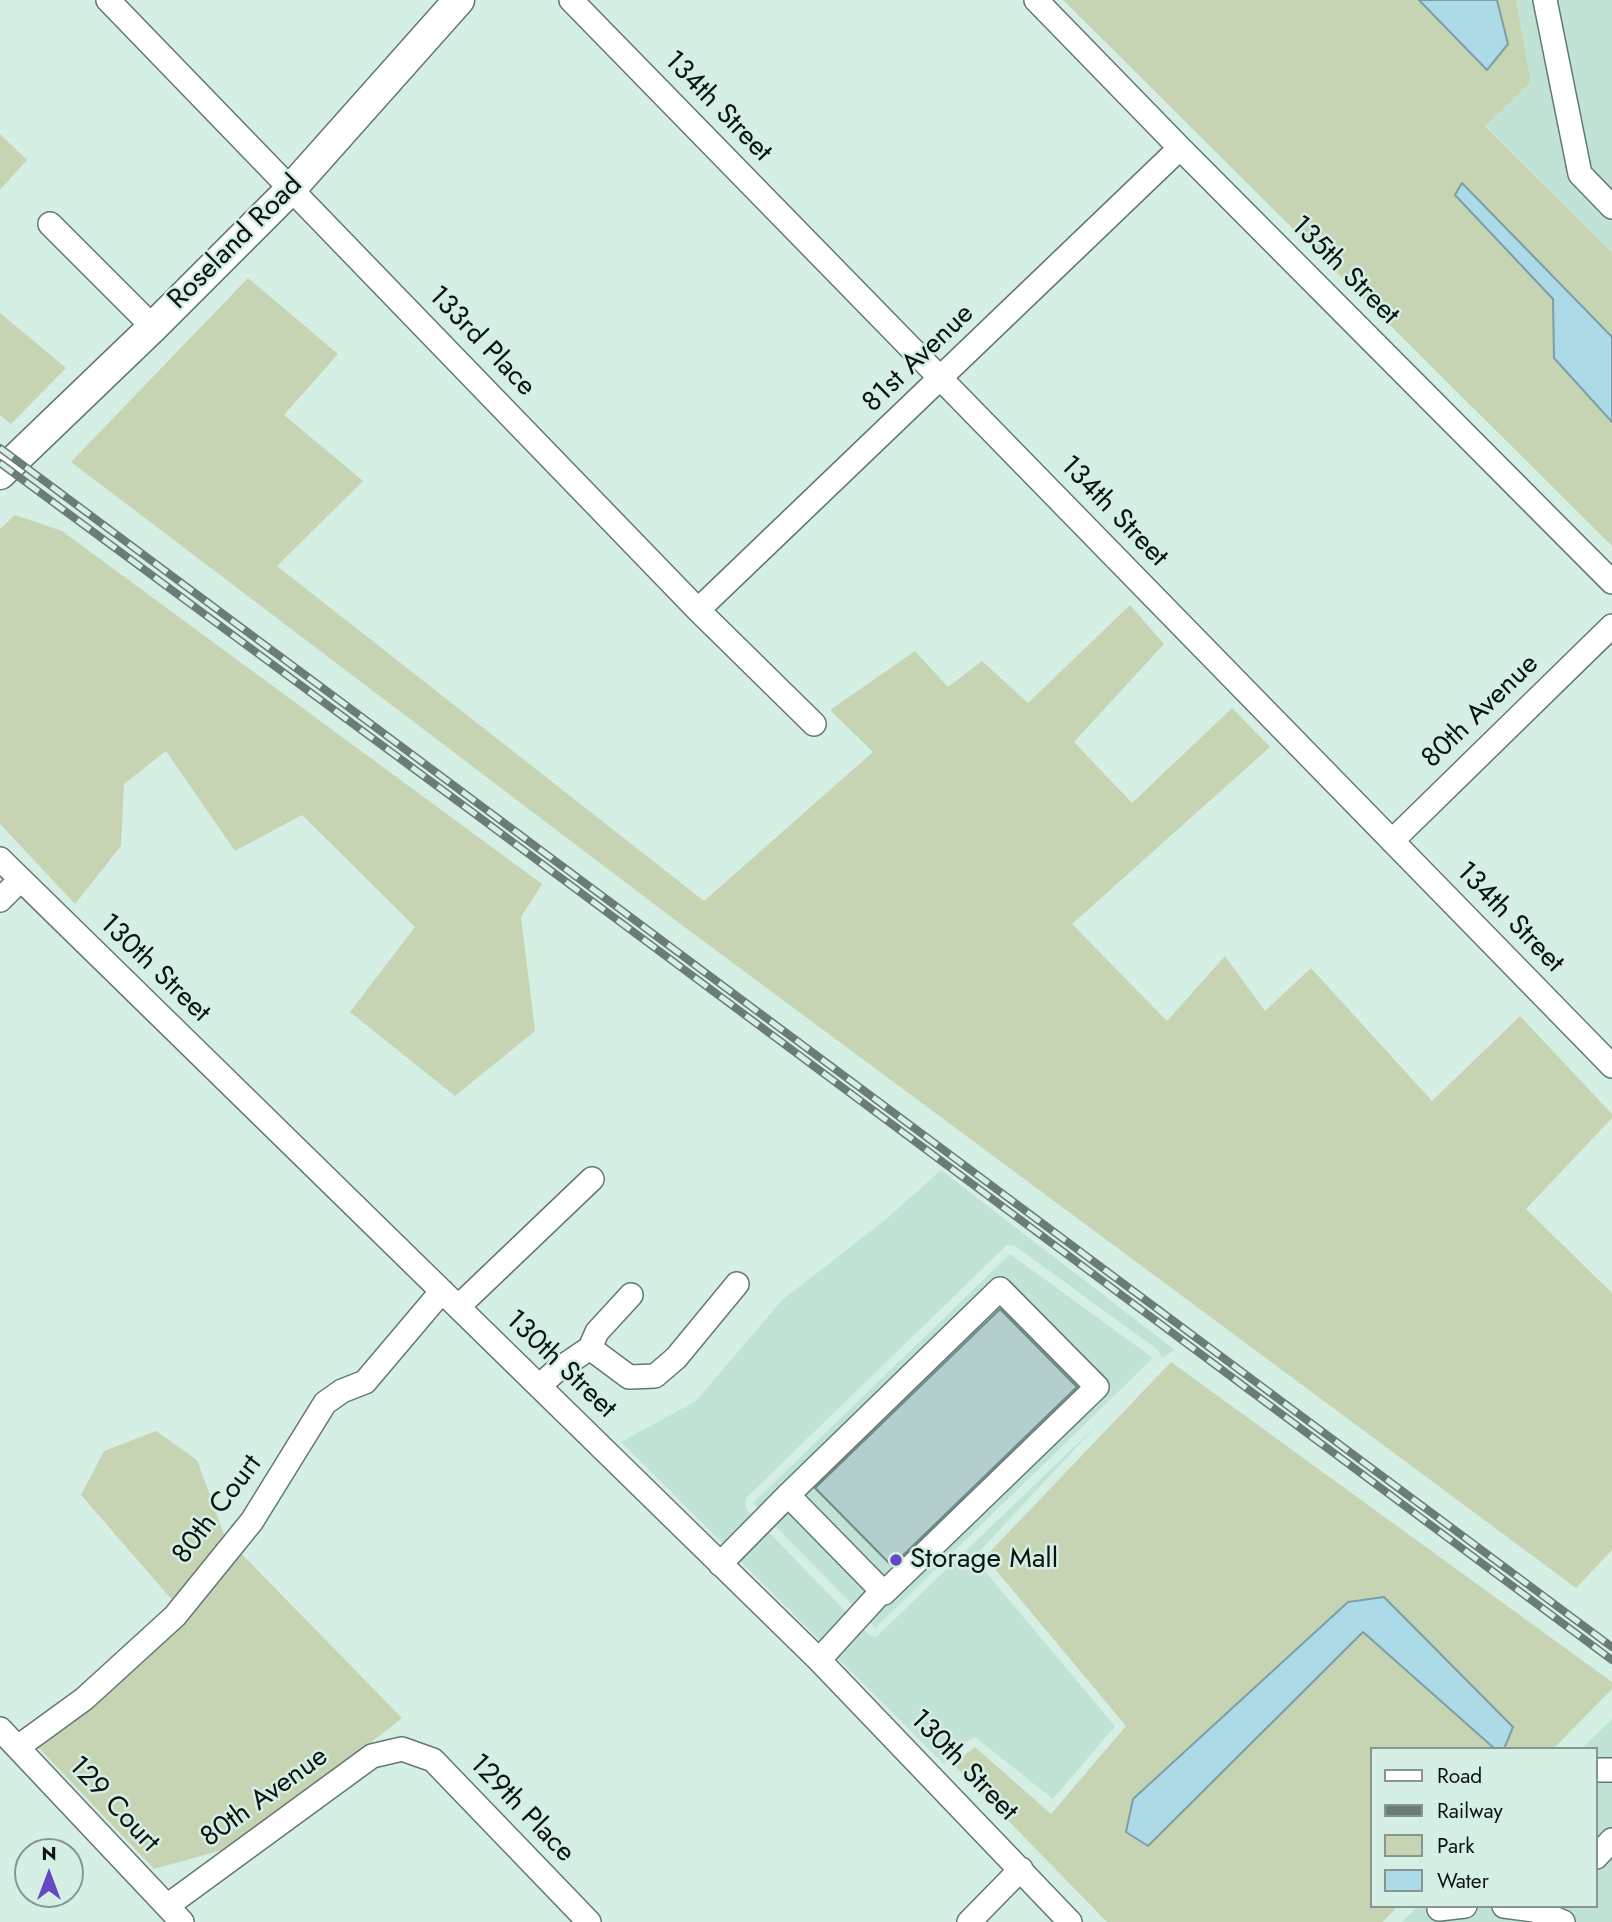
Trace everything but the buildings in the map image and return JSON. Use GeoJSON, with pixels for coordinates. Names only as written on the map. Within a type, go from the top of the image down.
{"type":"FeatureCollection","features":[{"type":"Feature","properties":{"kind":"main road","name":"Roseland Road"},"geometry":{"type":"LineString","coordinates":[[0,474],[290,190],[459,0]]}},
{"type":"Feature","properties":{"kind":"street","name":"133rd Place"},"geometry":{"type":"LineString","coordinates":[[108,0],[698,610],[814,724]]}},
{"type":"Feature","properties":{"kind":"street","name":"134th Street"},"geometry":{"type":"LineString","coordinates":[[571,0],[1612,1066]]}},
{"type":"Feature","properties":{"kind":"street","name":"135th Street"},"geometry":{"type":"LineString","coordinates":[[1036,0],[1612,582]]}},
{"type":"Feature","properties":{"kind":"street"},"geometry":{"type":"LineString","coordinates":[[1545,0],[1580,174],[1612,207]]}},
{"type":"Feature","properties":{"kind":"street","name":"81st Avenue"},"geometry":{"type":"LineString","coordinates":[[698,610],[1180,148]]}},
{"type":"Feature","properties":{"kind":"street"},"geometry":{"type":"LineString","coordinates":[[50,224],[153,327]]}},
{"type":"Feature","properties":{"kind":"street","name":"80th Avenue"},"geometry":{"type":"LineString","coordinates":[[1392,841],[1612,626]]}},
{"type":"Feature","properties":{"kind":"street","name":"130th Street"},"geometry":{"type":"LineString","coordinates":[[0,859],[819,1660],[1070,1922]]}},
{"type":"Feature","properties":{"kind":"street"},"geometry":{"type":"LineString","coordinates":[[0,900],[20,880]]}},
{"type":"Feature","properties":{"kind":"street"},"geometry":{"type":"LineString","coordinates":[[458,1307],[592,1179]]}},
{"type":"Feature","properties":{"kind":"street"},"geometry":{"type":"LineString","coordinates":[[590,1348],[629,1377],[655,1376],[676,1358],[737,1284]]}},
{"type":"Feature","properties":{"kind":"street"},"geometry":{"type":"LineString","coordinates":[[720,1563],[1000,1289],[1097,1387],[884,1593],[882,1591],[819,1660]]}},
{"type":"Feature","properties":{"kind":"street","name":"80th Court"},"geometry":{"type":"LineString","coordinates":[[18,1747],[84,1699],[174,1616],[251,1521],[325,1403],[342,1391],[365,1382],[442,1291]]}},
{"type":"Feature","properties":{"kind":"street"},"geometry":{"type":"LineString","coordinates":[[539,1386],[556,1371],[581,1357],[590,1348],[597,1332],[631,1295]]}},
{"type":"Feature","properties":{"kind":"street"},"geometry":{"type":"LineString","coordinates":[[788,1495],[882,1591]]}},
{"type":"Feature","properties":{"kind":"street","name":"129 Court"},"geometry":{"type":"LineString","coordinates":[[0,1728],[175,1914]]}},
{"type":"Feature","properties":{"kind":"street","name":"80th Avenue"},"geometry":{"type":"LineString","coordinates":[[175,1914],[372,1756],[402,1749]]}},
{"type":"Feature","properties":{"kind":"street","name":"129th Place"},"geometry":{"type":"LineString","coordinates":[[402,1749],[433,1760],[589,1922]]}},
{"type":"Feature","properties":{"kind":"street"},"geometry":{"type":"LineString","coordinates":[[1598,1855],[1612,1840]]}},
{"type":"Feature","properties":{"kind":"street"},"geometry":{"type":"LineString","coordinates":[[969,1922],[1021,1869]]}},
{"type":"Feature","properties":{"kind":"street"},"geometry":{"type":"LineString","coordinates":[[1436,1913],[1457,1908]]}},
{"type":"Feature","properties":{"kind":"street"},"geometry":{"type":"LineString","coordinates":[[1537,1908],[1563,1922]]}},
{"type":"Feature","properties":{"kind":"shaded area"},"geometry":{"type":"Polygon","coordinates":[[[1516,0],[1612,0],[1612,253],[1485,125],[1531,82],[1516,0]]]}},
{"type":"Feature","properties":{"kind":"shaded area"},"geometry":{"type":"Polygon","coordinates":[[[941,1170],[1175,1350],[1162,1358],[1158,1350],[1015,1246],[1007,1245],[746,1498],[745,1505],[869,1635],[876,1637],[1100,1422],[976,1555],[978,1563],[1115,1726],[1053,1799],[975,1737],[948,1756],[945,1765],[621,1442],[696,1401],[782,1300],[885,1220],[941,1170]]]}},
{"type":"Feature","properties":{"kind":"shaded area"},"geometry":{"type":"Polygon","coordinates":[[[1010,1254],[1153,1358],[875,1628],[753,1503],[1010,1254]]]}},
{"type":"Feature","properties":{"kind":"shaded area"},"geometry":{"type":"Polygon","coordinates":[[[1612,1719],[1612,1922],[1402,1922],[1416,1908],[1598,1908],[1598,1747],[1583,1747],[1612,1719]]]}},
{"type":"Feature","properties":{"kind":"green space"},"geometry":{"type":"Polygon","coordinates":[[[1063,0],[1516,0],[1531,82],[1485,126],[1612,253],[1612,546],[1063,0]]]}},
{"type":"Feature","properties":{"kind":"green space"},"geometry":{"type":"Polygon","coordinates":[[[0,134],[27,160],[0,190],[0,134]]]}},
{"type":"Feature","properties":{"kind":"green space"},"geometry":{"type":"Polygon","coordinates":[[[248,278],[338,354],[284,415],[363,481],[277,566],[704,901],[873,752],[830,710],[915,651],[948,687],[982,661],[1028,703],[1130,605],[1164,644],[1074,742],[1132,803],[1232,708],[1270,747],[1072,924],[1167,1021],[1225,956],[1265,1011],[1311,968],[1432,1101],[1520,1016],[1612,1114],[1612,1118],[1526,1209],[1612,1293],[1612,1550],[1576,1588],[679,923],[71,462],[248,278]]]}},
{"type":"Feature","properties":{"kind":"green space"},"geometry":{"type":"Polygon","coordinates":[[[0,313],[66,368],[11,424],[0,415],[0,313]]]}},
{"type":"Feature","properties":{"kind":"green space"},"geometry":{"type":"Polygon","coordinates":[[[15,515],[62,531],[542,884],[521,917],[535,1031],[455,1096],[350,1012],[415,927],[302,815],[235,851],[166,751],[124,784],[121,846],[75,904],[0,824],[0,529],[15,515]]]}},
{"type":"Feature","properties":{"kind":"green space"},"geometry":{"type":"Polygon","coordinates":[[[1171,1362],[1612,1682],[1612,1689],[1555,1747],[1370,1747],[1370,1908],[1396,1908],[1383,1922],[1107,1922],[953,1764],[975,1747],[1051,1814],[1126,1726],[985,1557],[1171,1362]]]}},
{"type":"Feature","properties":{"kind":"green space"},"geometry":{"type":"Polygon","coordinates":[[[156,1431],[197,1460],[225,1537],[402,1718],[240,1845],[154,1869],[39,1748],[173,1601],[81,1495],[104,1451],[156,1431]]]}},
{"type":"Feature","properties":{"kind":"water"},"geometry":{"type":"Polygon","coordinates":[[[1419,0],[1497,0],[1508,44],[1487,70],[1419,0]]]}},
{"type":"Feature","properties":{"kind":"water"},"geometry":{"type":"Polygon","coordinates":[[[1462,183],[1612,337],[1612,422],[1554,358],[1553,299],[1455,195],[1462,183]]]}},
{"type":"Feature","properties":{"kind":"water"},"geometry":{"type":"Polygon","coordinates":[[[1384,1597],[1513,1727],[1505,1747],[1493,1747],[1363,1632],[1148,1846],[1126,1832],[1133,1799],[1348,1602],[1384,1597]]]}},
{"type":"Feature","properties":{"kind":"railway"},"geometry":{"type":"LineString","coordinates":[[0,448],[1612,1647]]}},
{"type":"Feature","properties":{"kind":"railway"},"geometry":{"type":"LineString","coordinates":[[0,463],[1612,1660]]}},
{"type":"Feature","properties":{"kind":"place","name":"Storage Mall"},"geometry":{"type":"Point","coordinates":[896,1560]}}]}
